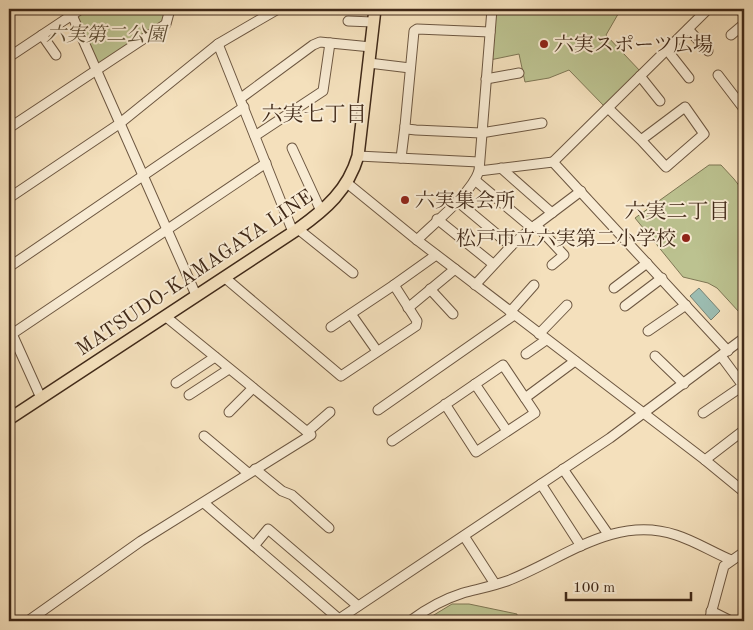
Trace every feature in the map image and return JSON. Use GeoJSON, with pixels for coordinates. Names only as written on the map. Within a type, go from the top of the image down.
{"type":"FeatureCollection","features":[{"type":"Feature","properties":{"kind":"main road","name":"MATSUDO-KAMAGAYA LINE"},"geometry":{"type":"LineString","coordinates":[[9,419],[295,231],[321,211],[347,183],[354,170],[358,156],[375,9]]}},
{"type":"Feature","properties":{"kind":"street"},"geometry":{"type":"LineString","coordinates":[[9,57],[81,9]]}},
{"type":"Feature","properties":{"kind":"street"},"geometry":{"type":"LineString","coordinates":[[9,128],[166,24],[170,9]]}},
{"type":"Feature","properties":{"kind":"street"},"geometry":{"type":"LineString","coordinates":[[9,198],[119,124],[218,44],[278,9]]}},
{"type":"Feature","properties":{"kind":"street"},"geometry":{"type":"LineString","coordinates":[[416,240],[476,181],[479,172],[492,9]]}},
{"type":"Feature","properties":{"kind":"street"},"geometry":{"type":"LineString","coordinates":[[479,172],[553,162],[708,9]]}},
{"type":"Feature","properties":{"kind":"street"},"geometry":{"type":"LineString","coordinates":[[739,9],[744,14]]}},
{"type":"Feature","properties":{"kind":"street"},"geometry":{"type":"LineString","coordinates":[[72,14],[196,295]]}},
{"type":"Feature","properties":{"kind":"street"},"geometry":{"type":"LineString","coordinates":[[348,21],[373,22]]}},
{"type":"Feature","properties":{"kind":"street"},"geometry":{"type":"LineString","coordinates":[[731,35],[744,24]]}},
{"type":"Feature","properties":{"kind":"street"},"geometry":{"type":"LineString","coordinates":[[688,28],[708,52]]}},
{"type":"Feature","properties":{"kind":"street"},"geometry":{"type":"LineString","coordinates":[[401,158],[412,35],[417,29],[490,32]]}},
{"type":"Feature","properties":{"kind":"street"},"geometry":{"type":"LineString","coordinates":[[42,34],[56,55]]}},
{"type":"Feature","properties":{"kind":"street"},"geometry":{"type":"LineString","coordinates":[[241,98],[313,45],[320,42],[370,47]]}},
{"type":"Feature","properties":{"kind":"street"},"geometry":{"type":"LineString","coordinates":[[255,136],[323,91],[330,43]]}},
{"type":"Feature","properties":{"kind":"street"},"geometry":{"type":"LineString","coordinates":[[218,44],[295,231],[353,273]]}},
{"type":"Feature","properties":{"kind":"street"},"geometry":{"type":"LineString","coordinates":[[668,50],[690,78]]}},
{"type":"Feature","properties":{"kind":"street"},"geometry":{"type":"LineString","coordinates":[[369,63],[410,68]]}},
{"type":"Feature","properties":{"kind":"street"},"geometry":{"type":"LineString","coordinates":[[486,79],[519,73]]}},
{"type":"Feature","properties":{"kind":"street"},"geometry":{"type":"LineString","coordinates":[[718,75],[740,95],[744,108]]}},
{"type":"Feature","properties":{"kind":"street"},"geometry":{"type":"LineString","coordinates":[[640,76],[660,101]]}},
{"type":"Feature","properties":{"kind":"street"},"geometry":{"type":"LineString","coordinates":[[9,267],[244,107]]}},
{"type":"Feature","properties":{"kind":"street"},"geometry":{"type":"LineString","coordinates":[[608,108],[666,167],[704,134],[685,107],[641,140]]}},
{"type":"Feature","properties":{"kind":"street"},"geometry":{"type":"LineString","coordinates":[[405,126],[407,129],[416,130],[481,133],[542,122]]}},
{"type":"Feature","properties":{"kind":"street"},"geometry":{"type":"LineString","coordinates":[[292,148],[321,211]]}},
{"type":"Feature","properties":{"kind":"street"},"geometry":{"type":"LineString","coordinates":[[358,156],[479,162]]}},
{"type":"Feature","properties":{"kind":"street"},"geometry":{"type":"LineString","coordinates":[[41,398],[10,330],[166,230],[266,162]]}},
{"type":"Feature","properties":{"kind":"street"},"geometry":{"type":"LineString","coordinates":[[553,162],[686,305],[724,353],[744,386],[703,413]]}},
{"type":"Feature","properties":{"kind":"street"},"geometry":{"type":"LineString","coordinates":[[501,168],[552,213]]}},
{"type":"Feature","properties":{"kind":"street"},"geometry":{"type":"LineString","coordinates":[[476,181],[534,227],[564,255],[552,265]]}},
{"type":"Feature","properties":{"kind":"street"},"geometry":{"type":"LineString","coordinates":[[347,183],[416,240],[705,460],[744,492]]}},
{"type":"Feature","properties":{"kind":"street"},"geometry":{"type":"LineString","coordinates":[[475,284],[511,246],[581,191]]}},
{"type":"Feature","properties":{"kind":"street"},"geometry":{"type":"LineString","coordinates":[[457,201],[511,246]]}},
{"type":"Feature","properties":{"kind":"street"},"geometry":{"type":"LineString","coordinates":[[437,219],[492,264]]}},
{"type":"Feature","properties":{"kind":"street"},"geometry":{"type":"LineString","coordinates":[[331,327],[394,286],[436,255]]}},
{"type":"Feature","properties":{"kind":"street"},"geometry":{"type":"LineString","coordinates":[[614,288],[648,263]]}},
{"type":"Feature","properties":{"kind":"street"},"geometry":{"type":"LineString","coordinates":[[408,308],[455,269]]}},
{"type":"Feature","properties":{"kind":"street"},"geometry":{"type":"LineString","coordinates":[[224,277],[341,376],[416,326],[417,321],[394,286]]}},
{"type":"Feature","properties":{"kind":"street"},"geometry":{"type":"LineString","coordinates":[[625,306],[662,278]]}},
{"type":"Feature","properties":{"kind":"street"},"geometry":{"type":"LineString","coordinates":[[378,410],[512,313],[534,285]]}},
{"type":"Feature","properties":{"kind":"street"},"geometry":{"type":"LineString","coordinates":[[430,289],[453,314]]}},
{"type":"Feature","properties":{"kind":"street"},"geometry":{"type":"LineString","coordinates":[[526,354],[567,305]]}},
{"type":"Feature","properties":{"kind":"street"},"geometry":{"type":"LineString","coordinates":[[648,331],[686,305]]}},
{"type":"Feature","properties":{"kind":"street"},"geometry":{"type":"LineString","coordinates":[[351,314],[377,351]]}},
{"type":"Feature","properties":{"kind":"street"},"geometry":{"type":"LineString","coordinates":[[28,621],[141,541],[311,435],[165,316]]}},
{"type":"Feature","properties":{"kind":"street"},"geometry":{"type":"LineString","coordinates":[[204,503],[337,620],[643,414],[744,338]]}},
{"type":"Feature","properties":{"kind":"street"},"geometry":{"type":"LineString","coordinates":[[655,356],[684,384]]}},
{"type":"Feature","properties":{"kind":"street"},"geometry":{"type":"LineString","coordinates":[[176,383],[215,357]]}},
{"type":"Feature","properties":{"kind":"street"},"geometry":{"type":"LineString","coordinates":[[525,398],[575,361]]}},
{"type":"Feature","properties":{"kind":"street"},"geometry":{"type":"LineString","coordinates":[[392,441],[445,404],[503,365],[535,413],[476,452],[445,404]]}},
{"type":"Feature","properties":{"kind":"street"},"geometry":{"type":"LineString","coordinates":[[189,395],[229,368]]}},
{"type":"Feature","properties":{"kind":"street"},"geometry":{"type":"LineString","coordinates":[[475,384],[507,431]]}},
{"type":"Feature","properties":{"kind":"street"},"geometry":{"type":"LineString","coordinates":[[229,412],[253,388]]}},
{"type":"Feature","properties":{"kind":"street"},"geometry":{"type":"LineString","coordinates":[[307,432],[330,412]]}},
{"type":"Feature","properties":{"kind":"street"},"geometry":{"type":"LineString","coordinates":[[705,460],[744,430]]}},
{"type":"Feature","properties":{"kind":"street"},"geometry":{"type":"LineString","coordinates":[[204,436],[252,471],[282,491],[292,495],[329,528]]}},
{"type":"Feature","properties":{"kind":"street"},"geometry":{"type":"LineString","coordinates":[[563,469],[608,534]]}},
{"type":"Feature","properties":{"kind":"street"},"geometry":{"type":"LineString","coordinates":[[541,484],[581,546]]}},
{"type":"Feature","properties":{"kind":"street"},"geometry":{"type":"LineString","coordinates":[[254,546],[268,529],[358,606]]}},
{"type":"Feature","properties":{"kind":"street"},"geometry":{"type":"LineString","coordinates":[[410,621],[447,599],[508,581],[608,534],[633,530],[662,531],[676,535],[731,560]]}},
{"type":"Feature","properties":{"kind":"street"},"geometry":{"type":"LineString","coordinates":[[464,536],[495,584]]}},
{"type":"Feature","properties":{"kind":"street"},"geometry":{"type":"LineString","coordinates":[[709,621],[724,566],[743,553]]}},
{"type":"Feature","properties":{"kind":"street"},"geometry":{"type":"LineString","coordinates":[[711,611],[731,621]]}},
{"type":"Feature","properties":{"kind":"green space","name":"六実第二公園"},"geometry":{"type":"Polygon","coordinates":[[[81,9],[170,9],[166,24],[96,70],[72,15],[81,9]]]}},
{"type":"Feature","properties":{"kind":"green space","name":"六実スポーツ広場"},"geometry":{"type":"Polygon","coordinates":[[[496,9],[621,9],[606,35],[641,72],[605,107],[569,70],[549,78],[525,82],[519,54],[490,60],[496,9]]]}},
{"type":"Feature","properties":{"kind":"green space","name":"松戸市立六実第二小学校"},"geometry":{"type":"Polygon","coordinates":[[[709,165],[721,165],[744,192],[744,310],[739,312],[717,288],[708,283],[683,277],[635,218],[709,165]]]}},
{"type":"Feature","properties":{"kind":"green space"},"geometry":{"type":"Polygon","coordinates":[[[452,604],[469,604],[517,614],[517,621],[424,621],[452,604]]]}},
{"type":"Feature","properties":{"kind":"water"},"geometry":{"type":"Polygon","coordinates":[[[699,288],[720,311],[711,320],[690,296],[699,288]]]}},
{"type":"Feature","properties":{"kind":"place","name":"六実スポーツ広場"},"geometry":{"type":"Point","coordinates":[544,44]}},
{"type":"Feature","properties":{"kind":"place","name":"六実集会所"},"geometry":{"type":"Point","coordinates":[405,200]}},
{"type":"Feature","properties":{"kind":"place","name":"松戸市立六実第二小学校"},"geometry":{"type":"Point","coordinates":[686,238]}},
{"type":"Feature","properties":{"kind":"district","name":"六実七丁目"},"geometry":{"type":"Point","coordinates":[314,114]}},
{"type":"Feature","properties":{"kind":"district","name":"六実二丁目"},"geometry":{"type":"Point","coordinates":[677,211]}}]}
